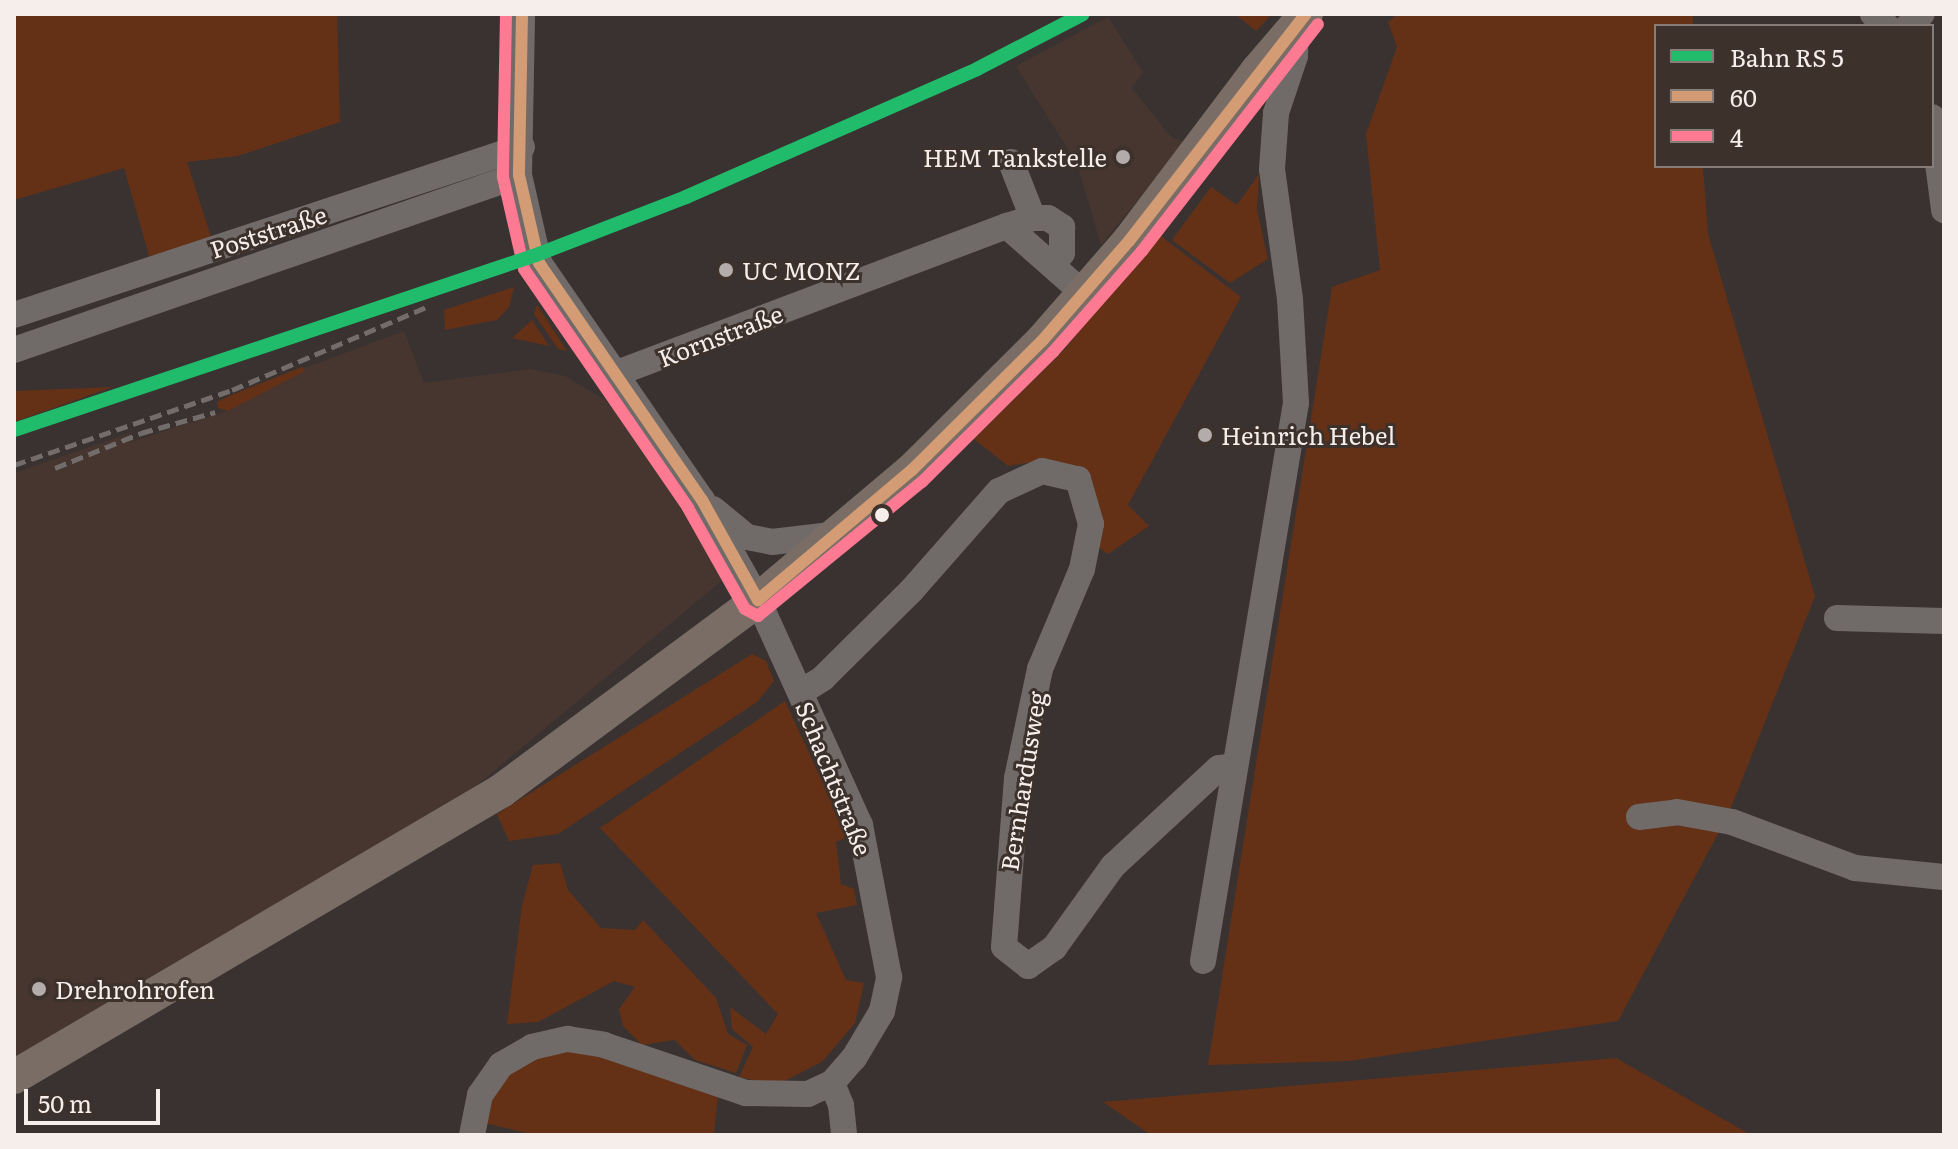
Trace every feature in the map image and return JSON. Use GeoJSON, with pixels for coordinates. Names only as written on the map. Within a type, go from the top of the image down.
{"type":"FeatureCollection","features":[{"type":"Feature","properties":{"kind":"main road"},"geometry":{"type":"LineString","coordinates":[[14,1077],[501,791],[758,600],[941,442],[1083,293],[1299,27]]}},
{"type":"Feature","properties":{"kind":"street"},"geometry":{"type":"LineString","coordinates":[[522,14],[522,147],[519,175],[539,263],[612,375],[702,500],[747,537],[772,542],[838,534]]}},
{"type":"Feature","properties":{"kind":"street"},"geometry":{"type":"LineString","coordinates":[[1203,961],[1233,766],[1296,403],[1290,299],[1272,169],[1276,113],[1299,27]]}},
{"type":"Feature","properties":{"kind":"street"},"geometry":{"type":"LineString","coordinates":[[1934,132],[1944,210]]}},
{"type":"Feature","properties":{"kind":"street","name":"Poststraße"},"geometry":{"type":"LineString","coordinates":[[14,315],[522,147]]}},
{"type":"Feature","properties":{"kind":"street"},"geometry":{"type":"LineString","coordinates":[[1011,162],[1033,218],[1048,218],[1062,227],[1062,253],[1052,264]]}},
{"type":"Feature","properties":{"kind":"street","name":"Poststraße"},"geometry":{"type":"LineString","coordinates":[[14,350],[519,175]]}},
{"type":"Feature","properties":{"kind":"street","name":"Kornstraße"},"geometry":{"type":"LineString","coordinates":[[612,375],[1033,218]]}},
{"type":"Feature","properties":{"kind":"street"},"geometry":{"type":"LineString","coordinates":[[1007,226],[1083,293]]}},
{"type":"Feature","properties":{"kind":"street","name":"Bernhardusweg"},"geometry":{"type":"LineString","coordinates":[[801,692],[823,678],[911,591],[999,491],[1042,471],[1078,479],[1091,524],[1082,569],[1040,669],[1017,778],[1004,947],[1028,966],[1054,948],[1113,866],[1219,768],[1233,766]]}},
{"type":"Feature","properties":{"kind":"street","name":"Schachtstraße"},"geometry":{"type":"LineString","coordinates":[[702,500],[758,600],[860,825],[889,965],[882,1011],[854,1058],[832,1083]]}},
{"type":"Feature","properties":{"kind":"street"},"geometry":{"type":"LineString","coordinates":[[1837,618],[1944,621]]}},
{"type":"Feature","properties":{"kind":"street"},"geometry":{"type":"LineString","coordinates":[[1639,817],[1677,812],[1718,819],[1855,868],[1944,877]]}},
{"type":"Feature","properties":{"kind":"street"},"geometry":{"type":"LineString","coordinates":[[472,1135],[480,1095],[501,1065],[551,1042],[604,1045],[762,1096],[796,1097],[832,1083],[844,1135]]}},
{"type":"Feature","properties":{"kind":"shaded area"},"geometry":{"type":"Polygon","coordinates":[[[14,14],[337,14],[340,122],[238,156],[187,162],[211,237],[150,259],[124,168],[14,200],[14,14]]]}},
{"type":"Feature","properties":{"kind":"shaded area"},"geometry":{"type":"Polygon","coordinates":[[[1235,14],[1272,14],[1256,31],[1235,14]]]}},
{"type":"Feature","properties":{"kind":"shaded area"},"geometry":{"type":"Polygon","coordinates":[[[1398,14],[1693,14],[1693,24],[1654,24],[1654,168],[1703,168],[1708,234],[1815,596],[1728,815],[1618,1021],[1349,1061],[1208,1065],[1332,287],[1380,270],[1366,134],[1397,47],[1388,22],[1398,14]]]}},
{"type":"Feature","properties":{"kind":"shaded area"},"geometry":{"type":"Polygon","coordinates":[[[1108,17],[1143,72],[1132,88],[1172,138],[1186,142],[1101,245],[1077,164],[1016,66],[1108,17]]]}},
{"type":"Feature","properties":{"kind":"shaded area"},"geometry":{"type":"Polygon","coordinates":[[[1259,174],[1257,210],[1268,259],[1230,283],[1172,240],[1211,187],[1237,205],[1259,174]]]}},
{"type":"Feature","properties":{"kind":"shaded area"},"geometry":{"type":"Polygon","coordinates":[[[1158,234],[1241,297],[1128,505],[1149,526],[1108,554],[1097,546],[1100,521],[1091,476],[1049,459],[1008,466],[974,439],[1065,349],[1158,234]]]}},
{"type":"Feature","properties":{"kind":"shaded area"},"geometry":{"type":"Polygon","coordinates":[[[514,287],[509,307],[497,320],[445,330],[444,310],[514,287]]]}},
{"type":"Feature","properties":{"kind":"shaded area"},"geometry":{"type":"Polygon","coordinates":[[[537,305],[567,351],[558,349],[534,314],[537,305]]]}},
{"type":"Feature","properties":{"kind":"shaded area"},"geometry":{"type":"Polygon","coordinates":[[[532,320],[549,346],[512,338],[532,320]]]}},
{"type":"Feature","properties":{"kind":"shaded area"},"geometry":{"type":"Polygon","coordinates":[[[404,331],[424,383],[530,369],[565,376],[605,400],[632,431],[725,578],[457,802],[14,1058],[14,473],[130,433],[134,441],[224,412],[302,369],[404,331]]]}},
{"type":"Feature","properties":{"kind":"shaded area"},"geometry":{"type":"Polygon","coordinates":[[[302,367],[305,371],[228,411],[218,408],[217,402],[229,396],[302,367]]]}},
{"type":"Feature","properties":{"kind":"shaded area"},"geometry":{"type":"Polygon","coordinates":[[[113,387],[14,422],[14,391],[113,387]]]}},
{"type":"Feature","properties":{"kind":"shaded area"},"geometry":{"type":"Polygon","coordinates":[[[752,654],[766,661],[774,681],[757,702],[558,834],[509,841],[497,814],[752,654]]]}},
{"type":"Feature","properties":{"kind":"shaded area"},"geometry":{"type":"Polygon","coordinates":[[[785,701],[848,837],[836,842],[841,884],[854,889],[857,905],[816,913],[846,980],[864,983],[855,1023],[823,1061],[777,1085],[739,1077],[753,1047],[732,1029],[730,1007],[766,1034],[778,1014],[600,828],[785,701]]]}},
{"type":"Feature","properties":{"kind":"shaded area"},"geometry":{"type":"Polygon","coordinates":[[[560,863],[568,890],[601,928],[635,930],[643,920],[716,998],[728,1034],[747,1045],[736,1073],[695,1060],[675,1040],[642,1045],[623,1026],[619,1009],[635,987],[614,981],[538,1022],[507,1024],[522,905],[533,865],[560,863]]]}},
{"type":"Feature","properties":{"kind":"shaded area"},"geometry":{"type":"Polygon","coordinates":[[[574,1048],[718,1093],[714,1135],[535,1135],[480,1122],[484,1104],[517,1062],[574,1048]]]}},
{"type":"Feature","properties":{"kind":"shaded area"},"geometry":{"type":"Polygon","coordinates":[[[1616,1058],[1751,1135],[1151,1135],[1103,1102],[1616,1058]]]}},
{"type":"Feature","properties":{"kind":"railway"},"geometry":{"type":"LineString","coordinates":[[14,465],[232,390],[427,307]]}},
{"type":"Feature","properties":{"kind":"railway"},"geometry":{"type":"LineString","coordinates":[[55,468],[141,433],[215,412]]}},
{"type":"Feature","properties":{"kind":"transit line","name":"4"},"geometry":{"type":"LineString","coordinates":[[506,14],[503,177],[524,269],[688,508],[745,609],[758,616],[922,482],[1053,352],[1142,251],[1318,24]]}},
{"type":"Feature","properties":{"kind":"transit line","name":"60"},"geometry":{"type":"LineString","coordinates":[[522,14],[519,175],[539,263],[702,500],[758,600],[912,470],[1042,341],[1129,241],[1306,14]]}},
{"type":"Feature","properties":{"kind":"transit line"},"geometry":{"type":"LineString","coordinates":[[14,430],[536,255],[686,197],[977,69],[1083,14]]}},
{"type":"Feature","properties":{"kind":"place","name":"HEM Tankstelle"},"geometry":{"type":"Point","coordinates":[1123,157]}},
{"type":"Feature","properties":{"kind":"place","name":"UC MONZ"},"geometry":{"type":"Point","coordinates":[726,270]}},
{"type":"Feature","properties":{"kind":"place","name":"Heinrich Hebel"},"geometry":{"type":"Point","coordinates":[1205,435]}},
{"type":"Feature","properties":{"kind":"place","name":"Drehrohrofen"},"geometry":{"type":"Point","coordinates":[39,989]}}]}
